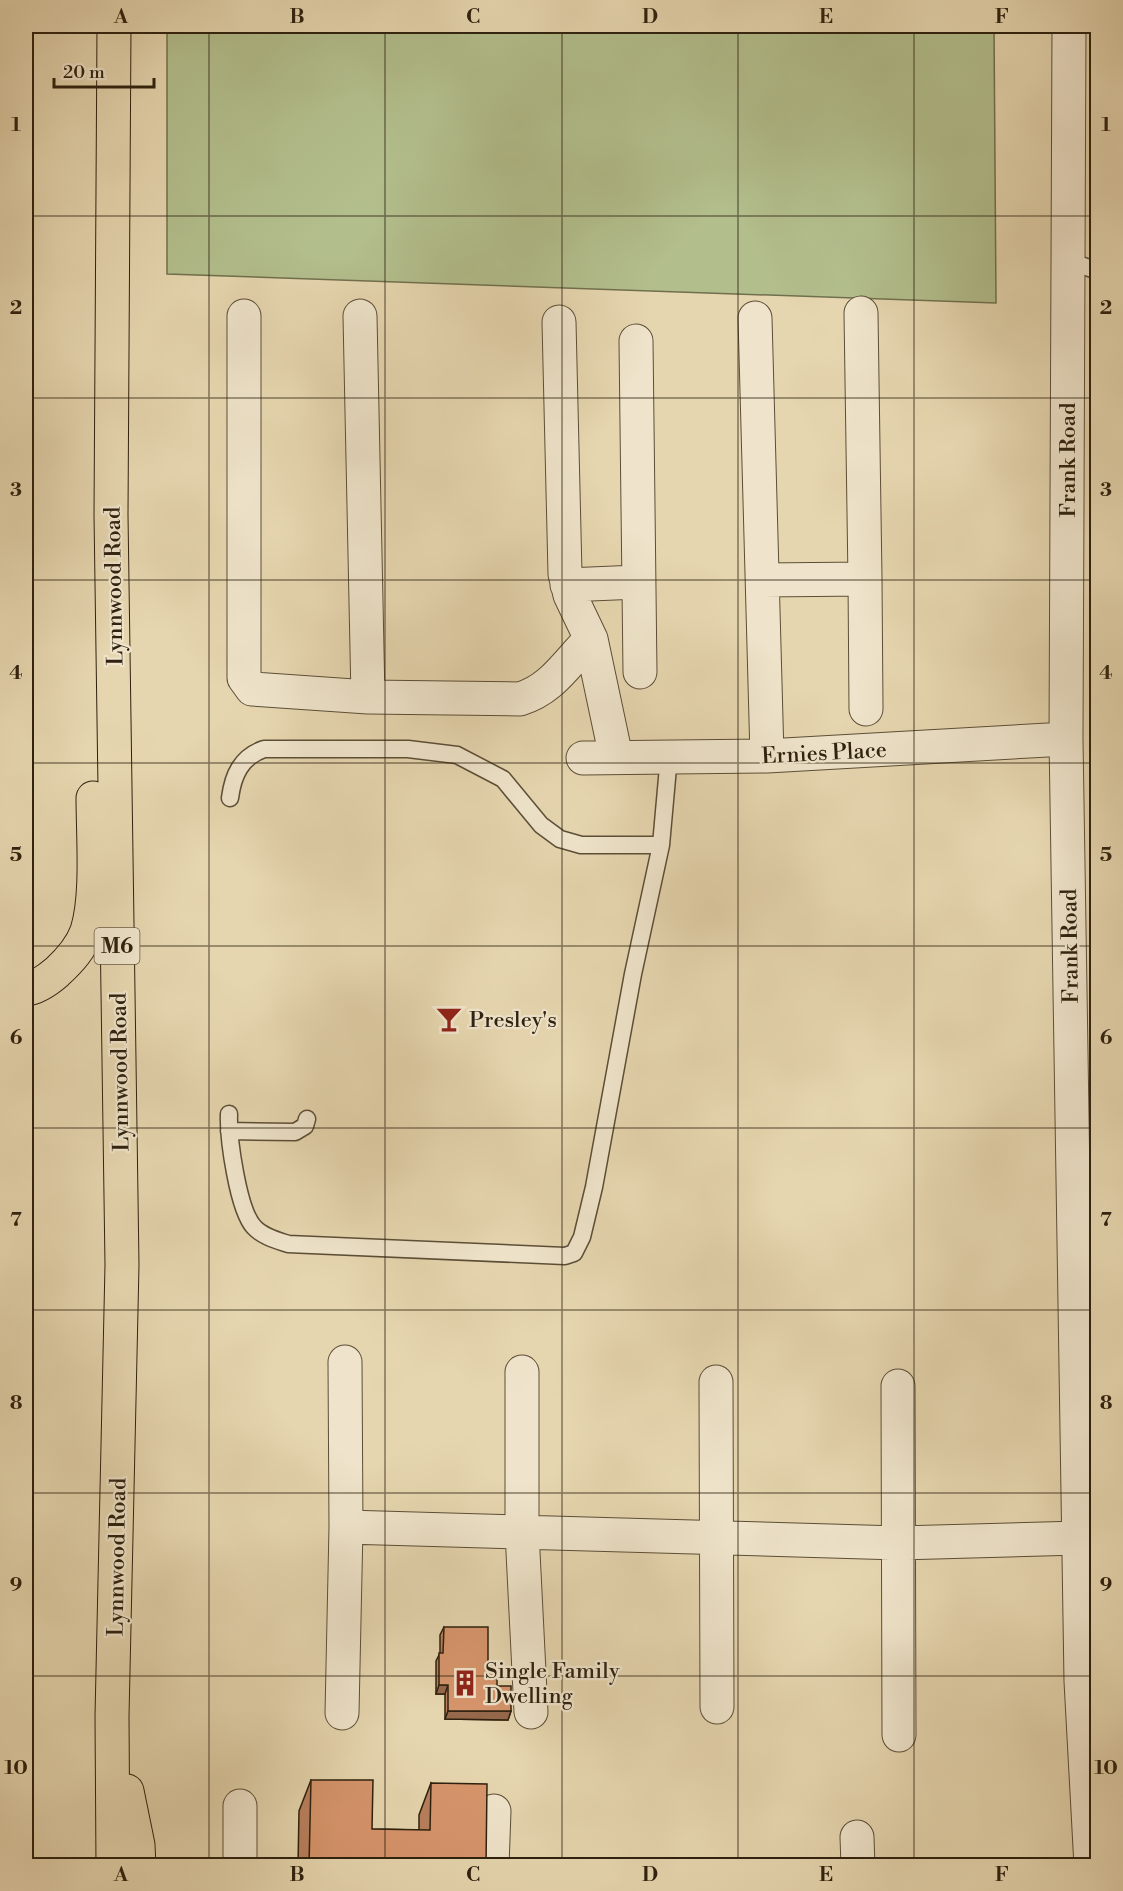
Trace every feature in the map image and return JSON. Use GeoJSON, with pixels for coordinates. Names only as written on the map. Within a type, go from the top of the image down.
{"type":"FeatureCollection","features":[{"type":"Feature","properties":{"kind":"main road","name":"Lynnwood Road"},"geometry":{"type":"LineString","coordinates":[[113,1866],[112,1716],[122,1265],[111,515],[114,26]]}},
{"type":"Feature","properties":{"kind":"main road"},"geometry":{"type":"LineString","coordinates":[[26,989],[31,989],[52,977],[73,957],[87,932],[93,897],[93,727],[111,515]]}},
{"type":"Feature","properties":{"kind":"main road"},"geometry":{"type":"LineString","coordinates":[[112,1716],[138,1845],[139,1866]]}},
{"type":"Feature","properties":{"kind":"street","name":"Frank Road"},"geometry":{"type":"LineString","coordinates":[[1069,26],[1083,266],[1066,739],[1085,1218],[1079,1538],[1081,1681],[1091,1866]]}},
{"type":"Feature","properties":{"kind":"street"},"geometry":{"type":"LineString","coordinates":[[861,313],[866,709]]}},
{"type":"Feature","properties":{"kind":"street"},"geometry":{"type":"LineString","coordinates":[[244,316],[244,678],[252,689],[368,697],[520,699],[535,694],[550,684],[591,639]]}},
{"type":"Feature","properties":{"kind":"street"},"geometry":{"type":"LineString","coordinates":[[360,316],[368,697]]}},
{"type":"Feature","properties":{"kind":"street"},"geometry":{"type":"LineString","coordinates":[[755,318],[768,756]]}},
{"type":"Feature","properties":{"kind":"street"},"geometry":{"type":"LineString","coordinates":[[559,322],[567,585],[591,639],[616,757]]}},
{"type":"Feature","properties":{"kind":"street"},"geometry":{"type":"LineString","coordinates":[[636,341],[640,672]]}},
{"type":"Feature","properties":{"kind":"street"},"geometry":{"type":"LineString","coordinates":[[763,580],[865,579]]}},
{"type":"Feature","properties":{"kind":"street"},"geometry":{"type":"LineString","coordinates":[[567,585],[638,582]]}},
{"type":"Feature","properties":{"kind":"street","name":"Ernies Place"},"geometry":{"type":"LineString","coordinates":[[583,758],[768,756],[1066,739]]}},
{"type":"Feature","properties":{"kind":"street"},"geometry":{"type":"LineString","coordinates":[[342,1713],[346,1527],[345,1362]]}},
{"type":"Feature","properties":{"kind":"street"},"geometry":{"type":"LineString","coordinates":[[522,1372],[522,1532],[531,1712]]}},
{"type":"Feature","properties":{"kind":"street"},"geometry":{"type":"LineString","coordinates":[[716,1382],[717,1707]]}},
{"type":"Feature","properties":{"kind":"street"},"geometry":{"type":"LineString","coordinates":[[898,1386],[900,1734]]}},
{"type":"Feature","properties":{"kind":"street"},"geometry":{"type":"LineString","coordinates":[[346,1527],[899,1543],[1079,1538]]}},
{"type":"Feature","properties":{"kind":"street"},"geometry":{"type":"LineString","coordinates":[[240,1806],[240,1866]]}},
{"type":"Feature","properties":{"kind":"street"},"geometry":{"type":"LineString","coordinates":[[492,1866],[494,1811]]}},
{"type":"Feature","properties":{"kind":"lane"},"geometry":{"type":"LineString","coordinates":[[230,798],[232,782],[238,767],[255,752],[264,749],[408,749],[458,755],[495,774],[503,779],[541,825],[560,839],[581,845],[662,845]]}},
{"type":"Feature","properties":{"kind":"lane"},"geometry":{"type":"LineString","coordinates":[[229,1114],[229,1131],[244,1213],[255,1228],[266,1236],[288,1244],[565,1256],[574,1253],[582,1237],[594,1187],[633,974],[662,845],[669,756]]}},
{"type":"Feature","properties":{"kind":"lane"},"geometry":{"type":"LineString","coordinates":[[229,1131],[295,1132],[305,1126],[307,1119]]}},
{"type":"Feature","properties":{"kind":"green space"},"geometry":{"type":"Polygon","coordinates":[[[167,26],[994,26],[996,303],[167,274],[167,26]]]}},
{"type":"Feature","properties":{"kind":"building","name":"Single Family Dwelling"},"geometry":{"type":"Polygon","coordinates":[[[444,1627],[488,1627],[488,1662],[497,1663],[497,1686],[511,1686],[511,1711],[448,1711],[448,1685],[439,1685],[439,1653],[443,1653],[444,1627]]]}},
{"type":"Feature","properties":{"kind":"building"},"geometry":{"type":"Polygon","coordinates":[[[311,1780],[373,1780],[372,1829],[430,1830],[431,1783],[487,1784],[486,1866],[309,1866],[311,1780]]]}},
{"type":"Feature","properties":{"kind":"place","name":"Presley's"},"geometry":{"type":"Point","coordinates":[449,1019]}},
{"type":"Feature","properties":{"kind":"place","name":"Single Family Dwelling"},"geometry":{"type":"Point","coordinates":[465,1683]}}]}
